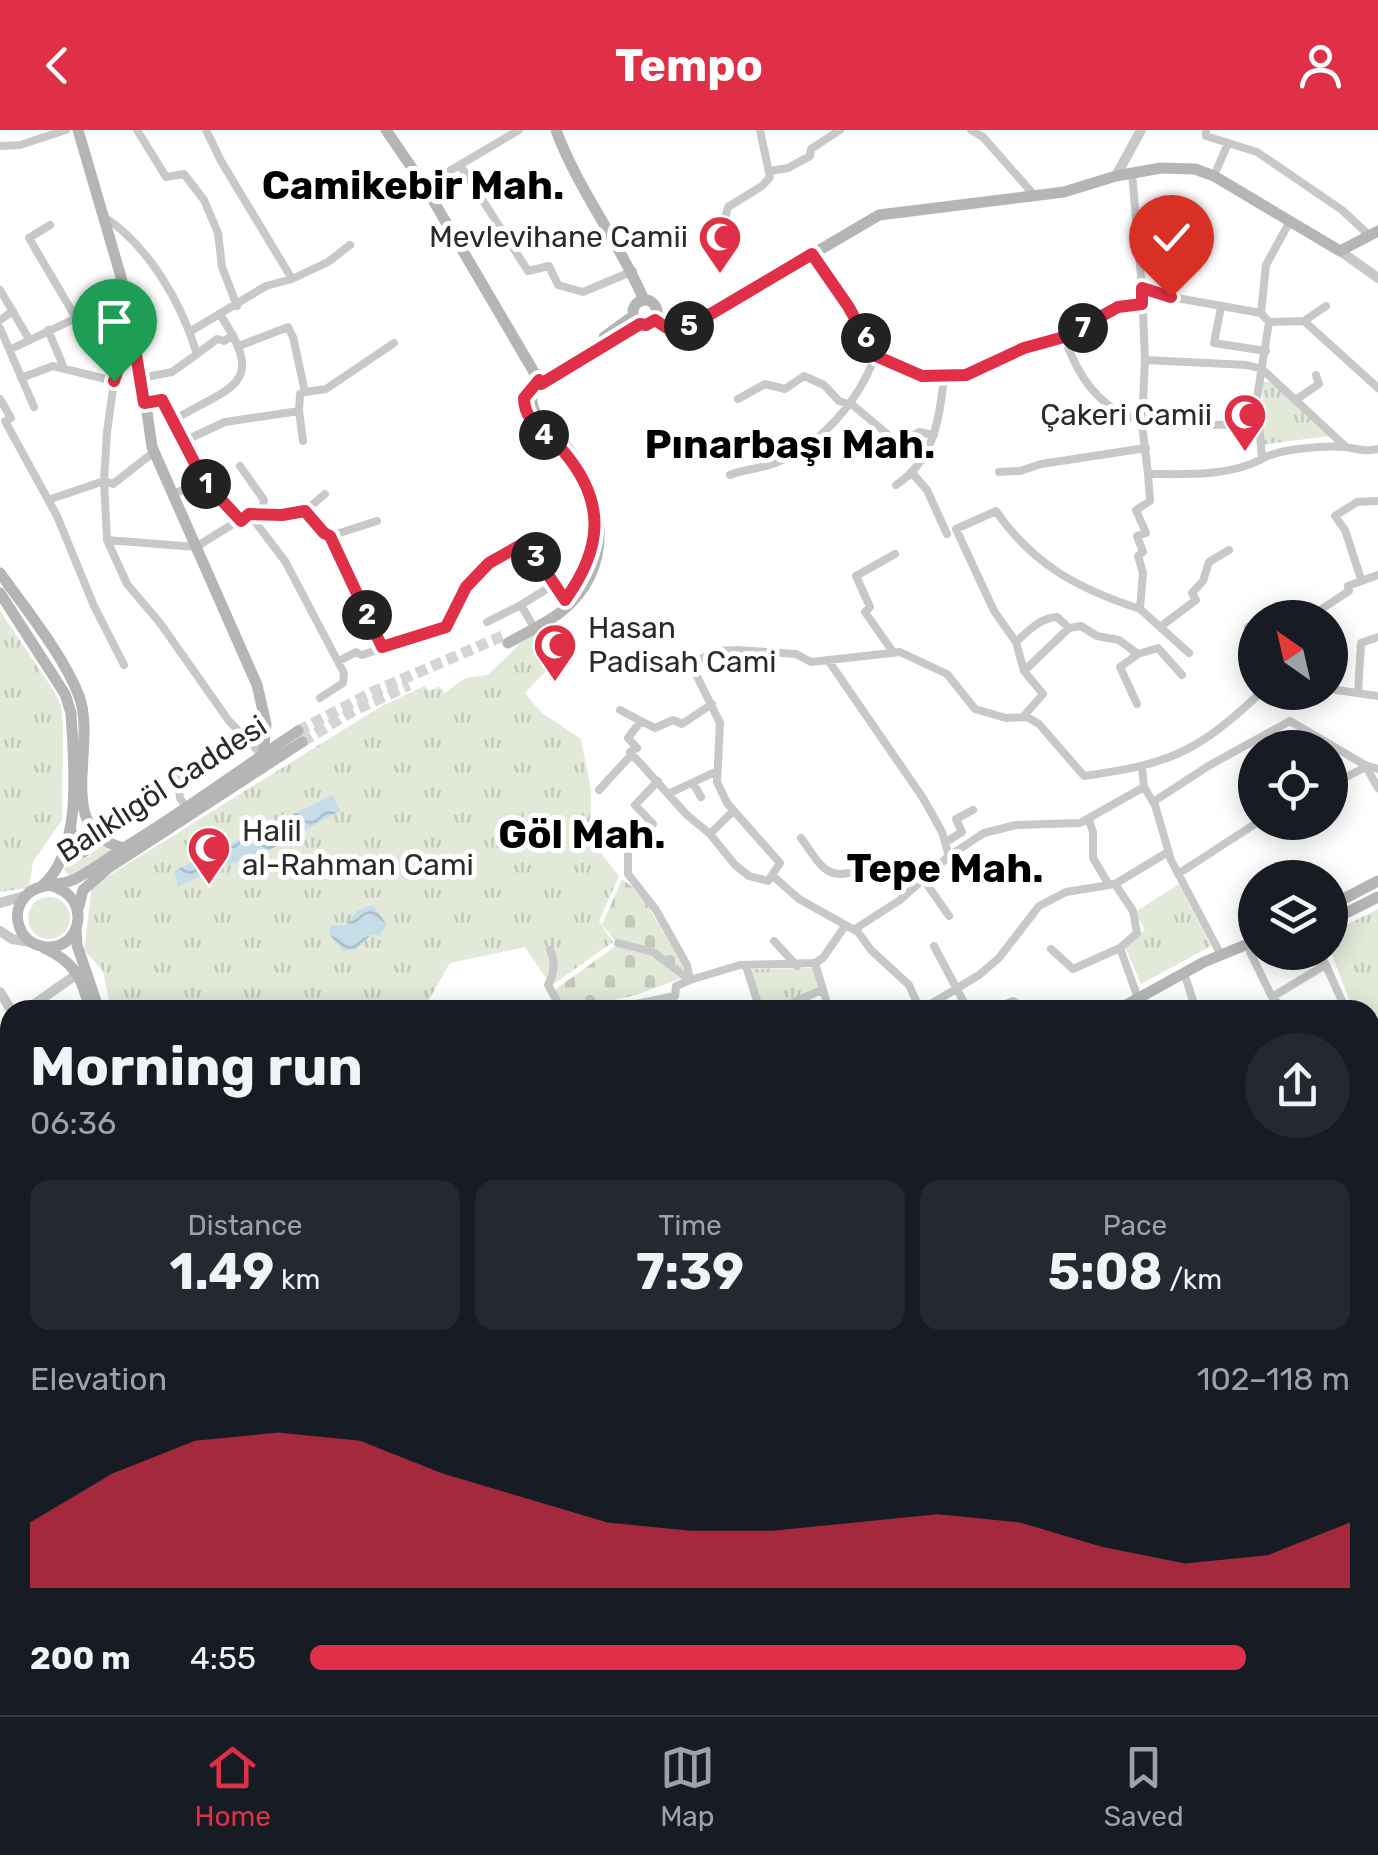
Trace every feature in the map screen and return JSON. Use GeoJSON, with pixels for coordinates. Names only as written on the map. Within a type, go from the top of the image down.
{"type":"FeatureCollection","features":[{"type":"Feature","properties":{"kind":"main road"},"geometry":{"type":"LineString","coordinates":[[78,130],[124,294],[154,452],[246,654],[264,704],[263,756]]}},
{"type":"Feature","properties":{"kind":"main road"},"geometry":{"type":"LineString","coordinates":[[386,130],[424,186],[540,382]]}},
{"type":"Feature","properties":{"kind":"main road"},"geometry":{"type":"LineString","coordinates":[[556,130],[568,162],[633,272],[644,300],[656,308],[655,320]]}},
{"type":"Feature","properties":{"kind":"main road"},"geometry":{"type":"LineString","coordinates":[[655,320],[667,328],[687,328],[879,215],[1064,192],[1116,176],[1178,166],[1214,176],[1340,250],[1374,233]]}},
{"type":"Feature","properties":{"kind":"main road"},"geometry":{"type":"LineString","coordinates":[[636,320],[635,306],[644,300]]}},
{"type":"Feature","properties":{"kind":"main road"},"geometry":{"type":"LineString","coordinates":[[540,382],[532,394],[532,407],[550,434],[567,446],[592,486],[601,542],[596,562],[581,590],[561,612],[506,639],[565,600],[590,559],[596,540],[585,485],[562,451],[539,430],[526,411],[527,391],[540,382],[636,320]]}},
{"type":"Feature","properties":{"kind":"main road"},"geometry":{"type":"LineString","coordinates":[[636,320],[646,325],[655,320]]}},
{"type":"Feature","properties":{"kind":"main road"},"geometry":{"type":"LineString","coordinates":[[0,573],[70,676],[80,698],[86,731],[82,812],[92,830],[92,848],[80,851],[74,847],[72,735],[65,694],[0,592]]}},
{"type":"Feature","properties":{"kind":"main road","name":"Balıklıgöl Caddesi"},"geometry":{"type":"LineString","coordinates":[[47,886],[70,881],[263,756],[300,737],[97,876],[82,890],[78,910]]}},
{"type":"Feature","properties":{"kind":"main road"},"geometry":{"type":"LineString","coordinates":[[71,824],[62,862],[47,886],[25,896],[17,915],[18,926],[36,944],[68,960],[78,974],[87,1000]]}},
{"type":"Feature","properties":{"kind":"main road"},"geometry":{"type":"LineString","coordinates":[[92,830],[107,844],[125,848]]}},
{"type":"Feature","properties":{"kind":"main road"},"geometry":{"type":"LineString","coordinates":[[1348,897],[1378,881]]}},
{"type":"Feature","properties":{"kind":"main road"},"geometry":{"type":"LineString","coordinates":[[47,886],[69,894],[78,910],[78,945],[95,1000]]}},
{"type":"Feature","properties":{"kind":"main road"},"geometry":{"type":"LineString","coordinates":[[1348,912],[1378,897]]}},
{"type":"Feature","properties":{"kind":"main road"},"geometry":{"type":"LineString","coordinates":[[36,944],[61,944],[76,930]]}},
{"type":"Feature","properties":{"kind":"main road"},"geometry":{"type":"LineString","coordinates":[[1135,1000],[1220,956],[1238,952]]}},
{"type":"Feature","properties":{"kind":"main road"},"geometry":{"type":"LineString","coordinates":[[1147,1000],[1238,955]]}},
{"type":"Feature","properties":{"kind":"street"},"geometry":{"type":"LineString","coordinates":[[31,130],[36,140]]}},
{"type":"Feature","properties":{"kind":"street"},"geometry":{"type":"LineString","coordinates":[[0,146],[20,145],[66,130]]}},
{"type":"Feature","properties":{"kind":"street"},"geometry":{"type":"LineString","coordinates":[[137,130],[166,177],[184,174],[204,200],[218,233],[222,268],[237,306]]}},
{"type":"Feature","properties":{"kind":"street"},"geometry":{"type":"LineString","coordinates":[[206,130],[221,162],[292,279]]}},
{"type":"Feature","properties":{"kind":"street"},"geometry":{"type":"LineString","coordinates":[[424,186],[518,130]]}},
{"type":"Feature","properties":{"kind":"street"},"geometry":{"type":"LineString","coordinates":[[724,224],[728,207],[770,177],[760,130]]}},
{"type":"Feature","properties":{"kind":"street"},"geometry":{"type":"LineString","coordinates":[[770,171],[788,168],[810,156],[810,149],[840,130]]}},
{"type":"Feature","properties":{"kind":"street"},"geometry":{"type":"LineString","coordinates":[[971,130],[983,137],[1035,196]]}},
{"type":"Feature","properties":{"kind":"street"},"geometry":{"type":"LineString","coordinates":[[1116,176],[1141,130]]}},
{"type":"Feature","properties":{"kind":"street"},"geometry":{"type":"LineString","coordinates":[[1206,130],[1206,136],[1257,152],[1374,233]]}},
{"type":"Feature","properties":{"kind":"street"},"geometry":{"type":"LineString","coordinates":[[1214,176],[1228,143]]}},
{"type":"Feature","properties":{"kind":"street"},"geometry":{"type":"LineString","coordinates":[[460,166],[528,271],[549,266],[558,285],[583,292],[633,272]]}},
{"type":"Feature","properties":{"kind":"street"},"geometry":{"type":"LineString","coordinates":[[1132,173],[1145,360],[1142,424],[1150,501],[1136,510],[1146,533],[1137,536],[1143,552],[1138,556],[1143,573],[1140,609]]}},
{"type":"Feature","properties":{"kind":"street"},"geometry":{"type":"LineString","coordinates":[[103,216],[123,229],[153,267],[192,331],[198,354]]}},
{"type":"Feature","properties":{"kind":"street"},"geometry":{"type":"LineString","coordinates":[[1261,313],[1266,264],[1289,223]]}},
{"type":"Feature","properties":{"kind":"street"},"geometry":{"type":"LineString","coordinates":[[50,225],[28,238],[76,318]]}},
{"type":"Feature","properties":{"kind":"street"},"geometry":{"type":"LineString","coordinates":[[192,331],[266,286],[328,262],[350,245]]}},
{"type":"Feature","properties":{"kind":"street"},"geometry":{"type":"LineString","coordinates":[[1340,250],[1378,278]]}},
{"type":"Feature","properties":{"kind":"street"},"geometry":{"type":"LineString","coordinates":[[812,254],[876,356],[912,373],[966,375],[1024,348],[1064,337],[1118,307],[1142,304]]}},
{"type":"Feature","properties":{"kind":"street"},"geometry":{"type":"LineString","coordinates":[[1142,288],[1261,313],[1269,322],[1258,424],[1262,459]]}},
{"type":"Feature","properties":{"kind":"street"},"geometry":{"type":"LineString","coordinates":[[0,290],[29,340]]}},
{"type":"Feature","properties":{"kind":"street"},"geometry":{"type":"LineString","coordinates":[[12,348],[91,312],[96,303],[124,294]]}},
{"type":"Feature","properties":{"kind":"street"},"geometry":{"type":"LineString","coordinates":[[1269,322],[1304,321],[1326,306]]}},
{"type":"Feature","properties":{"kind":"street"},"geometry":{"type":"LineString","coordinates":[[1221,307],[1214,343],[1266,351]]}},
{"type":"Feature","properties":{"kind":"street"},"geometry":{"type":"LineString","coordinates":[[0,320],[13,311]]}},
{"type":"Feature","properties":{"kind":"street"},"geometry":{"type":"LineString","coordinates":[[174,420],[236,382],[244,370],[239,346],[220,316]]}},
{"type":"Feature","properties":{"kind":"street"},"geometry":{"type":"LineString","coordinates":[[1304,321],[1378,388]]}},
{"type":"Feature","properties":{"kind":"street"},"geometry":{"type":"LineString","coordinates":[[0,328],[12,348],[34,407]]}},
{"type":"Feature","properties":{"kind":"street"},"geometry":{"type":"LineString","coordinates":[[239,346],[288,328],[305,392]]}},
{"type":"Feature","properties":{"kind":"street"},"geometry":{"type":"LineString","coordinates":[[48,330],[64,368]]}},
{"type":"Feature","properties":{"kind":"street"},"geometry":{"type":"LineString","coordinates":[[132,330],[114,381],[104,482],[107,540],[127,584],[160,623],[229,721],[263,756]]}},
{"type":"Feature","properties":{"kind":"street"},"geometry":{"type":"LineString","coordinates":[[141,378],[172,372],[217,339],[224,341],[232,335]]}},
{"type":"Feature","properties":{"kind":"street"},"geometry":{"type":"LineString","coordinates":[[1064,337],[1085,382],[1112,408],[1142,424],[1258,424]]}},
{"type":"Feature","properties":{"kind":"street"},"geometry":{"type":"LineString","coordinates":[[304,441],[300,394],[326,388],[394,343]]}},
{"type":"Feature","properties":{"kind":"street"},"geometry":{"type":"LineString","coordinates":[[730,476],[775,463],[828,432],[869,374],[876,356]]}},
{"type":"Feature","properties":{"kind":"street"},"geometry":{"type":"LineString","coordinates":[[1145,360],[1189,360],[1262,369],[1346,447],[1358,452],[1378,449]]}},
{"type":"Feature","properties":{"kind":"street"},"geometry":{"type":"LineString","coordinates":[[21,378],[53,366],[114,381]]}},
{"type":"Feature","properties":{"kind":"street"},"geometry":{"type":"LineString","coordinates":[[1297,399],[1318,384],[1316,375]]}},
{"type":"Feature","properties":{"kind":"street"},"geometry":{"type":"LineString","coordinates":[[738,399],[765,384],[785,389],[804,376],[824,386],[838,401],[854,406],[898,444],[919,432],[934,435]]}},
{"type":"Feature","properties":{"kind":"street"},"geometry":{"type":"LineString","coordinates":[[896,485],[913,474],[934,435],[940,419],[944,376]]}},
{"type":"Feature","properties":{"kind":"street"},"geometry":{"type":"LineString","coordinates":[[0,399],[11,418],[5,421],[48,500],[124,664]]}},
{"type":"Feature","properties":{"kind":"street"},"geometry":{"type":"LineString","coordinates":[[144,403],[162,400],[204,481],[285,561],[344,673],[343,683],[320,698]]}},
{"type":"Feature","properties":{"kind":"street"},"geometry":{"type":"LineString","coordinates":[[184,441],[225,422],[299,411]]}},
{"type":"Feature","properties":{"kind":"street"},"geometry":{"type":"LineString","coordinates":[[1148,474],[1198,474],[1252,464],[1283,452],[1346,447]]}},
{"type":"Feature","properties":{"kind":"street"},"geometry":{"type":"LineString","coordinates":[[1000,472],[1146,448]]}},
{"type":"Feature","properties":{"kind":"street"},"geometry":{"type":"LineString","coordinates":[[48,500],[104,482],[113,484],[154,452]]}},
{"type":"Feature","properties":{"kind":"street"},"geometry":{"type":"LineString","coordinates":[[240,466],[264,500],[261,514]]}},
{"type":"Feature","properties":{"kind":"street"},"geometry":{"type":"LineString","coordinates":[[913,474],[927,490],[947,534]]}},
{"type":"Feature","properties":{"kind":"street"},"geometry":{"type":"LineString","coordinates":[[173,494],[204,481]]}},
{"type":"Feature","properties":{"kind":"street"},"geometry":{"type":"LineString","coordinates":[[107,540],[196,547],[245,518],[305,511],[324,494]]}},
{"type":"Feature","properties":{"kind":"street"},"geometry":{"type":"LineString","coordinates":[[1361,580],[1345,530],[1335,516],[1357,502],[1378,502]]}},
{"type":"Feature","properties":{"kind":"street"},"geometry":{"type":"LineString","coordinates":[[305,511],[330,536],[382,647]]}},
{"type":"Feature","properties":{"kind":"street"},"geometry":{"type":"LineString","coordinates":[[1023,717],[1043,694],[1024,671],[1016,642],[994,611],[956,528],[996,511],[1016,540],[1057,574],[1140,609],[1189,653]]}},
{"type":"Feature","properties":{"kind":"street"},"geometry":{"type":"LineString","coordinates":[[330,536],[378,522]]}},
{"type":"Feature","properties":{"kind":"street"},"geometry":{"type":"LineString","coordinates":[[338,661],[356,652],[362,656],[446,627],[466,587],[489,563],[526,542],[565,600]]}},
{"type":"Feature","properties":{"kind":"street"},"geometry":{"type":"LineString","coordinates":[[1160,627],[1196,600],[1192,593],[1203,581],[1209,562],[1229,550]]}},
{"type":"Feature","properties":{"kind":"street"},"geometry":{"type":"LineString","coordinates":[[896,554],[856,576],[870,608],[865,612],[893,652],[938,667],[975,709],[1006,718],[1023,717],[1038,724],[1084,776],[1142,768],[1199,744],[1243,710]]}},
{"type":"Feature","properties":{"kind":"street"},"geometry":{"type":"LineString","coordinates":[[1334,600],[1349,591],[1348,586],[1378,575]]}},
{"type":"Feature","properties":{"kind":"street"},"geometry":{"type":"LineString","coordinates":[[487,622],[554,585]]}},
{"type":"Feature","properties":{"kind":"street"},"geometry":{"type":"LineString","coordinates":[[522,604],[532,624]]}},
{"type":"Feature","properties":{"kind":"street"},"geometry":{"type":"LineString","coordinates":[[1016,642],[1032,627],[1050,618],[1057,617],[1069,628]]}},
{"type":"Feature","properties":{"kind":"street"},"geometry":{"type":"LineString","coordinates":[[1024,671],[1069,628],[1080,626],[1097,636],[1119,640],[1138,654]]}},
{"type":"Feature","properties":{"kind":"street"},"geometry":{"type":"LineString","coordinates":[[1358,692],[1361,643],[1378,636]]}},
{"type":"Feature","properties":{"kind":"street"},"geometry":{"type":"LineString","coordinates":[[1137,704],[1120,666],[1138,654],[1158,648],[1182,674]]}},
{"type":"Feature","properties":{"kind":"street"},"geometry":{"type":"LineString","coordinates":[[632,754],[744,874],[768,881],[780,863],[733,811],[717,782],[720,723],[690,664],[716,652],[796,654],[812,662],[893,652]]}},
{"type":"Feature","properties":{"kind":"street"},"geometry":{"type":"LineString","coordinates":[[828,660],[924,798],[950,856]]}},
{"type":"Feature","properties":{"kind":"street"},"geometry":{"type":"LineString","coordinates":[[1348,691],[1378,696]]}},
{"type":"Feature","properties":{"kind":"street"},"geometry":{"type":"LineString","coordinates":[[620,710],[655,728],[673,720],[682,724],[712,704]]}},
{"type":"Feature","properties":{"kind":"street"},"geometry":{"type":"LineString","coordinates":[[1153,802],[1290,720],[1364,766],[1378,769]]}},
{"type":"Feature","properties":{"kind":"street"},"geometry":{"type":"LineString","coordinates":[[599,790],[637,748],[628,738],[641,721]]}},
{"type":"Feature","properties":{"kind":"street"},"geometry":{"type":"LineString","coordinates":[[1199,744],[1210,765]]}},
{"type":"Feature","properties":{"kind":"street"},"geometry":{"type":"LineString","coordinates":[[1348,775],[1364,766]]}},
{"type":"Feature","properties":{"kind":"street"},"geometry":{"type":"LineString","coordinates":[[1364,766],[1378,788]]}},
{"type":"Feature","properties":{"kind":"street"},"geometry":{"type":"LineString","coordinates":[[1142,768],[1144,786],[1168,852],[1220,956]]}},
{"type":"Feature","properties":{"kind":"street"},"geometry":{"type":"LineString","coordinates":[[176,769],[180,798],[187,808]]}},
{"type":"Feature","properties":{"kind":"street"},"geometry":{"type":"LineString","coordinates":[[670,794],[715,772]]}},
{"type":"Feature","properties":{"kind":"street"},"geometry":{"type":"LineString","coordinates":[[658,781],[634,805],[653,824],[628,849],[627,870],[656,910],[687,965],[690,980]]}},
{"type":"Feature","properties":{"kind":"street"},"geometry":{"type":"LineString","coordinates":[[693,783],[701,796]]}},
{"type":"Feature","properties":{"kind":"street"},"geometry":{"type":"LineString","coordinates":[[675,1000],[676,986],[740,965],[816,963],[850,927],[874,919],[984,833],[1016,825],[1090,820],[1144,786]]}},
{"type":"Feature","properties":{"kind":"street"},"geometry":{"type":"LineString","coordinates":[[946,842],[962,832],[956,819],[973,810]]}},
{"type":"Feature","properties":{"kind":"street"},"geometry":{"type":"LineString","coordinates":[[710,834],[733,811]]}},
{"type":"Feature","properties":{"kind":"street"},"geometry":{"type":"LineString","coordinates":[[1051,949],[1073,969],[1120,948],[1137,933],[1133,912],[1093,858],[1090,820]]}},
{"type":"Feature","properties":{"kind":"street"},"geometry":{"type":"LineString","coordinates":[[1178,874],[1238,835]]}},
{"type":"Feature","properties":{"kind":"street"},"geometry":{"type":"LineString","coordinates":[[801,838],[826,872],[836,876],[848,872]]}},
{"type":"Feature","properties":{"kind":"street"},"geometry":{"type":"LineString","coordinates":[[938,1000],[999,958],[1039,906],[1066,892],[1112,885],[1168,852]]}},
{"type":"Feature","properties":{"kind":"street"},"geometry":{"type":"LineString","coordinates":[[773,876],[799,899],[850,927],[909,985],[916,1000]]}},
{"type":"Feature","properties":{"kind":"street"},"geometry":{"type":"LineString","coordinates":[[924,880],[949,916]]}},
{"type":"Feature","properties":{"kind":"street"},"geometry":{"type":"LineString","coordinates":[[0,903],[25,896]]}},
{"type":"Feature","properties":{"kind":"street"},"geometry":{"type":"LineString","coordinates":[[0,931],[12,939],[36,944]]}},
{"type":"Feature","properties":{"kind":"street"},"geometry":{"type":"LineString","coordinates":[[774,941],[797,966]]}},
{"type":"Feature","properties":{"kind":"street"},"geometry":{"type":"LineString","coordinates":[[618,943],[653,952],[690,980]]}},
{"type":"Feature","properties":{"kind":"street"},"geometry":{"type":"LineString","coordinates":[[934,946],[962,1000]]}},
{"type":"Feature","properties":{"kind":"street"},"geometry":{"type":"LineString","coordinates":[[1120,948],[1138,998]]}},
{"type":"Feature","properties":{"kind":"street"},"geometry":{"type":"LineString","coordinates":[[550,950],[554,958],[553,976],[548,985],[556,1000]]}},
{"type":"Feature","properties":{"kind":"street"},"geometry":{"type":"LineString","coordinates":[[816,963],[826,1000]]}},
{"type":"Feature","properties":{"kind":"street"},"geometry":{"type":"LineString","coordinates":[[746,966],[757,1000]]}},
{"type":"Feature","properties":{"kind":"street"},"geometry":{"type":"LineString","coordinates":[[1262,970],[1275,1000]]}},
{"type":"Feature","properties":{"kind":"street"},"geometry":{"type":"LineString","coordinates":[[1272,997],[1319,970]]}},
{"type":"Feature","properties":{"kind":"street"},"geometry":{"type":"LineString","coordinates":[[1328,970],[1341,1000]]}},
{"type":"Feature","properties":{"kind":"street"},"geometry":{"type":"LineString","coordinates":[[40,1000],[78,974]]}},
{"type":"Feature","properties":{"kind":"street"},"geometry":{"type":"LineString","coordinates":[[1186,979],[1193,1000]]}},
{"type":"Feature","properties":{"kind":"street"},"geometry":{"type":"LineString","coordinates":[[799,1000],[822,990]]}},
{"type":"Feature","properties":{"kind":"street"},"geometry":{"type":"LineString","coordinates":[[655,1000],[675,996]]}},
{"type":"Feature","properties":{"kind":"green space"},"geometry":{"type":"Polygon","coordinates":[[[1263,382],[1273,382],[1329,436],[1261,445],[1263,382]]]}},
{"type":"Feature","properties":{"kind":"green space"},"geometry":{"type":"Polygon","coordinates":[[[0,611],[54,691],[61,705],[63,727],[62,820],[33,862],[29,888],[0,892],[0,611]]]}},
{"type":"Feature","properties":{"kind":"green space"},"geometry":{"type":"Polygon","coordinates":[[[541,623],[567,649],[525,693],[541,712],[581,739],[591,790],[590,839],[619,876],[599,921],[613,942],[551,986],[525,947],[450,963],[429,1000],[109,1000],[103,971],[84,950],[92,886],[380,707],[424,686],[430,691],[439,686],[445,693],[465,678],[488,675],[541,623]]]}},
{"type":"Feature","properties":{"kind":"green space"},"geometry":{"type":"Polygon","coordinates":[[[101,846],[111,850],[70,876],[64,870],[72,854],[87,858],[101,846]]]}},
{"type":"Feature","properties":{"kind":"green space"},"geometry":{"type":"Polygon","coordinates":[[[622,879],[640,893],[684,966],[682,978],[613,1000],[560,1000],[554,990],[619,944],[602,925],[622,879]]]}},
{"type":"Feature","properties":{"kind":"green space"},"geometry":{"type":"Polygon","coordinates":[[[1179,884],[1211,946],[1141,984],[1124,945],[1145,930],[1138,910],[1179,884]]]}},
{"type":"Feature","properties":{"kind":"green space"},"geometry":{"type":"Polygon","coordinates":[[[49,897],[64,903],[70,918],[64,933],[49,939],[34,933],[28,918],[34,903],[49,897]]]}},
{"type":"Feature","properties":{"kind":"green space"},"geometry":{"type":"Polygon","coordinates":[[[1378,909],[1378,1000],[1349,1000],[1338,970],[1348,970],[1348,924],[1378,909]]]}},
{"type":"Feature","properties":{"kind":"green space"},"geometry":{"type":"Polygon","coordinates":[[[813,968],[818,988],[793,1000],[758,1000],[748,969],[813,968]]]}},
{"type":"Feature","properties":{"kind":"water"},"geometry":{"type":"Polygon","coordinates":[[[333,795],[340,811],[257,857],[218,867],[178,887],[174,871],[333,795]]]}},
{"type":"Feature","properties":{"kind":"water"},"geometry":{"type":"Polygon","coordinates":[[[373,905],[387,925],[379,936],[372,934],[355,950],[343,951],[329,934],[331,925],[346,925],[358,910],[373,905]]]}},
{"type":"Feature","properties":{"kind":"tunnel"},"geometry":{"type":"LineString","coordinates":[[298,731],[375,691],[505,635]]}},
{"type":"Feature","properties":{"kind":"tunnel"},"geometry":{"type":"LineString","coordinates":[[302,742],[353,711],[409,685]]}},
{"type":"Feature","properties":{"kind":"place","name":"Mevlevihane Camii"},"geometry":{"type":"Point","coordinates":[720,275]}},
{"type":"Feature","properties":{"kind":"place","name":"Çakeri Camii"},"geometry":{"type":"Point","coordinates":[1245,453]}},
{"type":"Feature","properties":{"kind":"place","name":"Hasan Padisah Cami"},"geometry":{"type":"Point","coordinates":[555,683]}},
{"type":"Feature","properties":{"kind":"place","name":"Halil al-Rahman Cami"},"geometry":{"type":"Point","coordinates":[209,886]}},
{"type":"Feature","properties":{"kind":"district","name":"Camikebir Mah."},"geometry":{"type":"Point","coordinates":[413,185]}},
{"type":"Feature","properties":{"kind":"district","name":"Pınarbaşı Mah."},"geometry":{"type":"Point","coordinates":[790,444]}},
{"type":"Feature","properties":{"kind":"district","name":"Göl Mah."},"geometry":{"type":"Point","coordinates":[582,834]}},
{"type":"Feature","properties":{"kind":"district","name":"Tepe Mah."},"geometry":{"type":"Point","coordinates":[945,868]}},
{"type":"Feature","properties":{"kind":"route"},"geometry":{"type":"LineString","coordinates":[[114,381],[132,330],[144,403],[162,400],[204,481],[241,521],[249,514],[305,511],[330,536],[382,647],[446,627],[466,587],[489,563],[526,542],[565,600],[590,559],[596,540],[591,499],[562,451],[539,430],[526,411],[524,398],[530,386],[539,380],[541,384],[640,324],[655,320],[667,328],[687,328],[812,254],[876,356],[922,376],[966,375],[1034,344],[1064,337],[1118,307],[1142,304],[1142,288],[1171,297]]}}]}
